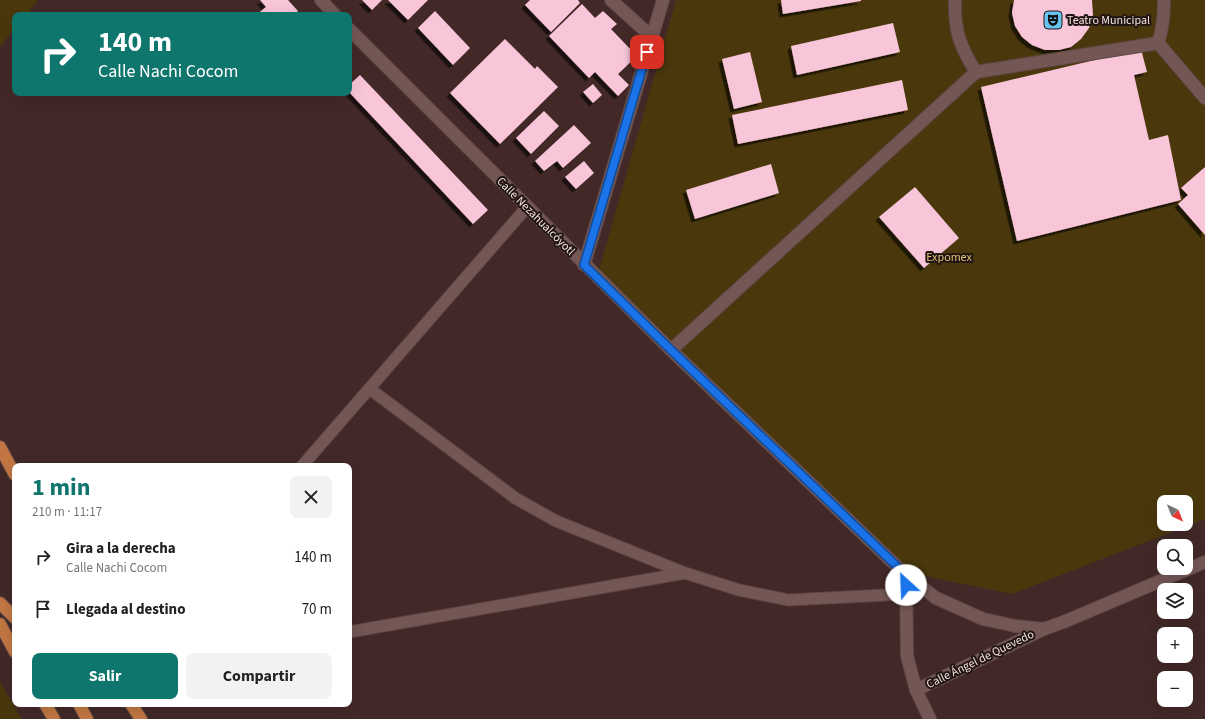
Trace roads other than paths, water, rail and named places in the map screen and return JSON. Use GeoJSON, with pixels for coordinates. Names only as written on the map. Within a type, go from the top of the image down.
{"type":"FeatureCollection","features":[{"type":"Feature","properties":{"kind":"highway"},"geometry":{"type":"LineString","coordinates":[[0,447],[12,469]]}},
{"type":"Feature","properties":{"kind":"highway"},"geometry":{"type":"LineString","coordinates":[[0,603],[12,615]]}},
{"type":"Feature","properties":{"kind":"highway"},"geometry":{"type":"LineString","coordinates":[[0,624],[12,646]]}},
{"type":"Feature","properties":{"kind":"highway"},"geometry":{"type":"LineString","coordinates":[[47,707],[54,719]]}},
{"type":"Feature","properties":{"kind":"highway"},"geometry":{"type":"LineString","coordinates":[[81,707],[87,719]]}},
{"type":"Feature","properties":{"kind":"highway"},"geometry":{"type":"LineString","coordinates":[[133,707],[141,719]]}},
{"type":"Feature","properties":{"kind":"highway"},"geometry":{"type":"LineString","coordinates":[[143,707],[149,719]]}},
{"type":"Feature","properties":{"kind":"street"},"geometry":{"type":"LineString","coordinates":[[321,0],[332,12]]}},
{"type":"Feature","properties":{"kind":"street"},"geometry":{"type":"LineString","coordinates":[[611,0],[652,37]]}},
{"type":"Feature","properties":{"kind":"street"},"geometry":{"type":"LineString","coordinates":[[584,265],[663,0]]}},
{"type":"Feature","properties":{"kind":"street"},"geometry":{"type":"LineString","coordinates":[[955,0],[954,19],[958,38],[966,56],[976,72]]}},
{"type":"Feature","properties":{"kind":"street"},"geometry":{"type":"LineString","coordinates":[[1158,43],[1164,16],[1164,0]]}},
{"type":"Feature","properties":{"kind":"street","name":"Calle Nezahualcóyotl"},"geometry":{"type":"LineString","coordinates":[[352,32],[528,207],[584,265],[671,350],[906,575],[936,598],[983,618],[1015,626],[1044,629],[1066,622],[1205,562]]}},
{"type":"Feature","properties":{"kind":"street"},"geometry":{"type":"LineString","coordinates":[[671,350],[976,72],[1158,43]]}},
{"type":"Feature","properties":{"kind":"street"},"geometry":{"type":"LineString","coordinates":[[1158,43],[1205,98]]}},
{"type":"Feature","properties":{"kind":"street"},"geometry":{"type":"LineString","coordinates":[[906,575],[907,656],[916,690],[930,719]]}},
{"type":"Feature","properties":{"kind":"street","name":"Calle Ángel de Quevedo"},"geometry":{"type":"LineString","coordinates":[[916,690],[1044,629]]}},
{"type":"Feature","properties":{"kind":"lane"},"geometry":{"type":"LineString","coordinates":[[305,463],[528,207]]}},
{"type":"Feature","properties":{"kind":"lane"},"geometry":{"type":"LineString","coordinates":[[370,389],[522,502],[556,521],[685,574],[739,590],[788,600],[906,594]]}},
{"type":"Feature","properties":{"kind":"lane"},"geometry":{"type":"LineString","coordinates":[[352,631],[685,574]]}},
{"type":"Feature","properties":{"kind":"place","name":"Teatro Municipal"},"geometry":{"type":"Point","coordinates":[1053,20]}},
{"type":"Feature","properties":{"kind":"park label","name":"Expomex"},"geometry":{"type":"Point","coordinates":[949,257]}}]}
